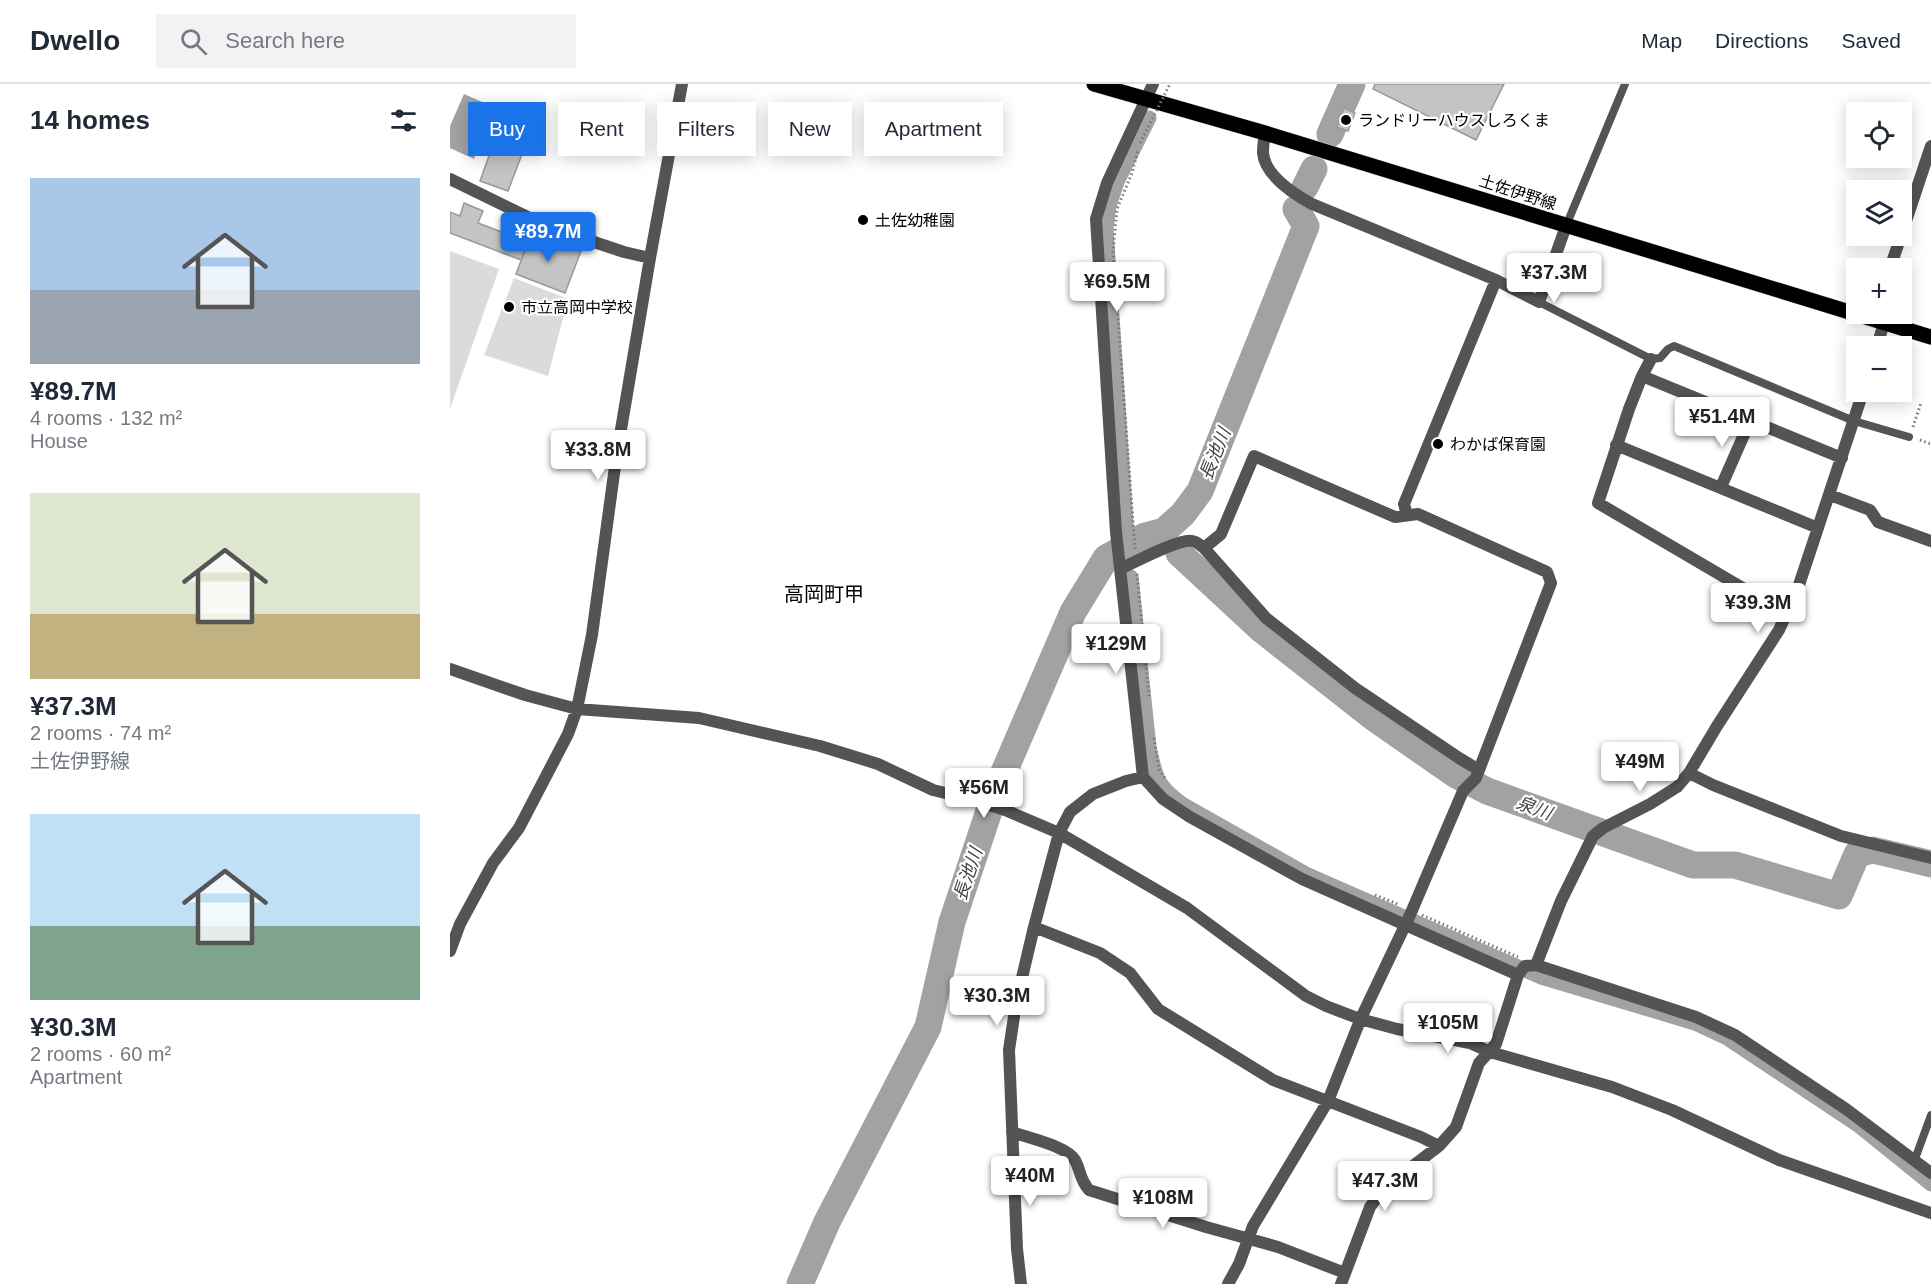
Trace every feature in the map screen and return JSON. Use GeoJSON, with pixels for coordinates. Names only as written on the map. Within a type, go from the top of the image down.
{"type":"FeatureCollection","features":[{"type":"Feature","properties":{"kind":"main road","name":"土佐伊野線"},"geometry":{"type":"LineString","coordinates":[[1094,84],[1265,133],[1846,310]]}},
{"type":"Feature","properties":{"kind":"main road","name":"土佐伊野線"},"geometry":{"type":"LineString","coordinates":[[1892,324],[1931,337]]}},
{"type":"Feature","properties":{"kind":"street"},"geometry":{"type":"LineString","coordinates":[[450,951],[460,924],[493,863],[519,828],[568,734],[578,709],[592,635],[616,459],[682,84]]}},
{"type":"Feature","properties":{"kind":"street"},"geometry":{"type":"LineString","coordinates":[[1154,84],[1107,183],[1096,219],[1116,532],[1143,777],[1163,799],[1190,817],[1302,879],[1408,918],[1525,969],[1696,1017],[1736,1035],[1846,1109],[1931,1173]]}},
{"type":"Feature","properties":{"kind":"street"},"geometry":{"type":"LineString","coordinates":[[1265,133],[1263,154],[1270,171],[1292,192],[1312,204],[1496,280],[1539,302],[1566,226]]}},
{"type":"Feature","properties":{"kind":"street"},"geometry":{"type":"LineString","coordinates":[[1912,204],[1931,146]]}},
{"type":"Feature","properties":{"kind":"street"},"geometry":{"type":"LineString","coordinates":[[450,179],[546,226],[624,252],[650,258]]}},
{"type":"Feature","properties":{"kind":"street"},"geometry":{"type":"LineString","coordinates":[[1407,515],[1404,504],[1496,280]]}},
{"type":"Feature","properties":{"kind":"street"},"geometry":{"type":"LineString","coordinates":[[1651,360],[1642,376],[1616,445],[1598,502],[1787,614]]}},
{"type":"Feature","properties":{"kind":"street"},"geometry":{"type":"LineString","coordinates":[[1642,376],[1842,458]]}},
{"type":"Feature","properties":{"kind":"street"},"geometry":{"type":"LineString","coordinates":[[1012,1132],[1067,1151],[1076,1161],[1081,1180],[1089,1190],[1278,1247],[1343,1278],[1370,1206],[1384,1188],[1439,1146],[1456,1127],[1479,1064],[1496,1044],[1525,969],[1593,836],[1603,828],[1677,787],[1689,773],[1787,614],[1830,495],[1860,402]]}},
{"type":"Feature","properties":{"kind":"street"},"geometry":{"type":"LineString","coordinates":[[1722,487],[1750,421]]}},
{"type":"Feature","properties":{"kind":"street"},"geometry":{"type":"LineString","coordinates":[[1616,445],[1818,528]]}},
{"type":"Feature","properties":{"kind":"street"},"geometry":{"type":"LineString","coordinates":[[1204,548],[1221,534],[1254,456],[1395,517],[1418,514],[1547,572],[1551,583],[1477,774],[1466,788],[1360,1019],[1328,1101],[1253,1226],[1239,1264],[1228,1284]]}},
{"type":"Feature","properties":{"kind":"street"},"geometry":{"type":"LineString","coordinates":[[1830,495],[1870,510],[1878,522],[1931,541]]}},
{"type":"Feature","properties":{"kind":"street"},"geometry":{"type":"LineString","coordinates":[[1120,565],[1135,556],[1183,541],[1192,541],[1204,548],[1266,618],[1355,688],[1459,758],[1477,774]]}},
{"type":"Feature","properties":{"kind":"street"},"geometry":{"type":"LineString","coordinates":[[450,669],[525,695],[578,709],[699,718],[819,746],[878,764],[933,790],[1005,810],[1059,833],[1187,908],[1306,996],[1326,1006],[1360,1019],[1397,1029],[1470,1043],[1490,1052],[1612,1087],[1672,1110],[1779,1160],[1931,1213]]}},
{"type":"Feature","properties":{"kind":"street"},"geometry":{"type":"LineString","coordinates":[[1689,773],[1713,786],[1841,836],[1931,858]]}},
{"type":"Feature","properties":{"kind":"street"},"geometry":{"type":"LineString","coordinates":[[1021,1284],[1009,1050],[1016,1004],[1034,927],[1059,833],[1070,812],[1092,794],[1143,777]]}},
{"type":"Feature","properties":{"kind":"street"},"geometry":{"type":"LineString","coordinates":[[1034,927],[1100,953],[1130,973],[1158,1009],[1273,1080],[1439,1146]]}},
{"type":"Feature","properties":{"kind":"lane"},"geometry":{"type":"LineString","coordinates":[[1566,226],[1625,84]]}},
{"type":"Feature","properties":{"kind":"lane"},"geometry":{"type":"LineString","coordinates":[[1539,302],[1651,360],[1660,358],[1674,346],[1854,421],[1909,437]]}},
{"type":"Feature","properties":{"kind":"lane"},"geometry":{"type":"LineString","coordinates":[[1915,1160],[1931,1115]]}},
{"type":"Feature","properties":{"kind":"path"},"geometry":{"type":"LineString","coordinates":[[1149,700],[1132,520],[1132,490],[1113,251],[1117,209],[1132,173],[1140,143],[1170,84]]}},
{"type":"Feature","properties":{"kind":"path"},"geometry":{"type":"LineString","coordinates":[[1909,437],[1921,403]]}},
{"type":"Feature","properties":{"kind":"path"},"geometry":{"type":"LineString","coordinates":[[1153,735],[1159,769],[1168,785]]}},
{"type":"Feature","properties":{"kind":"path"},"geometry":{"type":"LineString","coordinates":[[1368,892],[1408,918],[1525,969]]}},
{"type":"Feature","properties":{"kind":"shaded area"},"geometry":{"type":"Polygon","coordinates":[[[464,94],[482,102],[468,102],[468,156],[475,156],[474,159],[450,148],[450,126],[464,94]]]}},
{"type":"Feature","properties":{"kind":"shaded area"},"geometry":{"type":"Polygon","coordinates":[[[450,251],[499,269],[450,409],[450,251]]]}},
{"type":"Feature","properties":{"kind":"shaded area"},"geometry":{"type":"Polygon","coordinates":[[[514,278],[568,299],[548,376],[484,355],[514,278]]]}},
{"type":"Feature","properties":{"kind":"building"},"geometry":{"type":"Polygon","coordinates":[[[1375,84],[1504,84],[1476,140],[1373,89],[1375,84]]]}},
{"type":"Feature","properties":{"kind":"building"},"geometry":{"type":"Polygon","coordinates":[[[1344,108],[1355,113],[1348,131],[1337,127],[1344,108]]]}},
{"type":"Feature","properties":{"kind":"building"},"geometry":{"type":"Polygon","coordinates":[[[489,156],[521,156],[508,191],[480,181],[489,156]]]}},
{"type":"Feature","properties":{"kind":"building"},"geometry":{"type":"Polygon","coordinates":[[[464,203],[483,211],[478,223],[528,242],[521,260],[450,233],[450,212],[460,216],[464,203]]]}},
{"type":"Feature","properties":{"kind":"building"},"geometry":{"type":"Polygon","coordinates":[[[532,232],[581,251],[565,293],[516,274],[532,232]]]}},
{"type":"Feature","properties":{"kind":"waterway","name":"長池川"},"geometry":{"type":"LineString","coordinates":[[1330,134],[1352,84]]}},
{"type":"Feature","properties":{"kind":"waterway"},"geometry":{"type":"LineString","coordinates":[[1128,552],[1106,229],[1109,206],[1117,182],[1149,118]]}},
{"type":"Feature","properties":{"kind":"waterway","name":"長池川"},"geometry":{"type":"LineString","coordinates":[[1305,187],[1314,169]]}},
{"type":"Feature","properties":{"kind":"waterway","name":"長池川"},"geometry":{"type":"LineString","coordinates":[[800,1284],[827,1222],[928,1027],[952,922],[995,793],[1073,612],[1106,558],[1145,536],[1164,531],[1183,514],[1200,491],[1306,226],[1296,209]]}},
{"type":"Feature","properties":{"kind":"waterway","name":"泉川"},"geometry":{"type":"LineString","coordinates":[[1179,553],[1262,630],[1374,718],[1456,775],[1487,791],[1693,865],[1735,865],[1839,896],[1857,854],[1873,850],[1931,864]]}},
{"type":"Feature","properties":{"kind":"waterway"},"geometry":{"type":"LineString","coordinates":[[1131,577],[1151,758],[1162,786],[1182,804],[1306,874],[1541,977],[1695,1023],[1727,1038],[1858,1125],[1931,1184]]}},
{"type":"Feature","properties":{"kind":"place","name":"ランドリーハウスしろくま"},"geometry":{"type":"Point","coordinates":[1346,120]}},
{"type":"Feature","properties":{"kind":"place","name":"土佐幼稚園"},"geometry":{"type":"Point","coordinates":[863,220]}},
{"type":"Feature","properties":{"kind":"place","name":"市立高岡中学校"},"geometry":{"type":"Point","coordinates":[509,307]}},
{"type":"Feature","properties":{"kind":"place","name":"わかば保育園"},"geometry":{"type":"Point","coordinates":[1438,444]}},
{"type":"Feature","properties":{"kind":"district","name":"高岡町甲"},"geometry":{"type":"Point","coordinates":[824,594]}}]}
